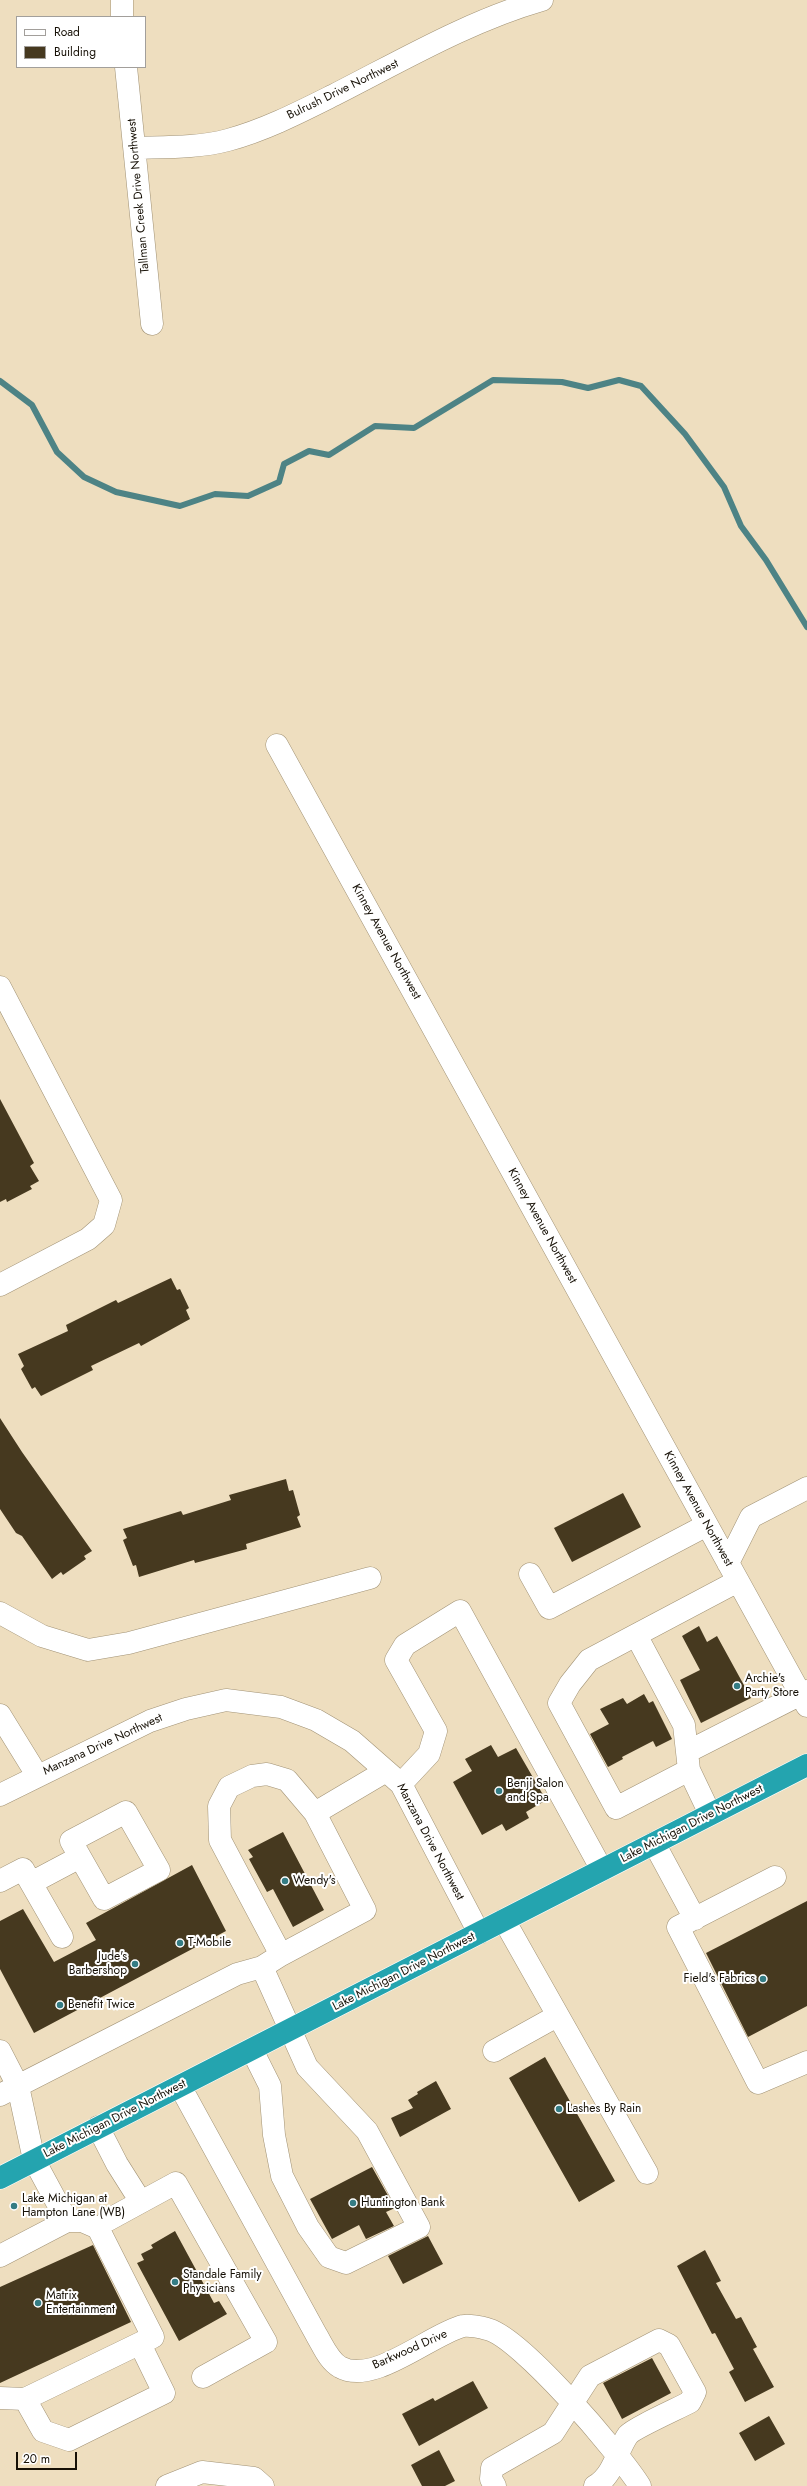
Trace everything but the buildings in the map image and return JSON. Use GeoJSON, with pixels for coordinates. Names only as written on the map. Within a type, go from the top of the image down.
{"type":"FeatureCollection","features":[{"type":"Feature","properties":{"kind":"highway","name":"Lake Michigan Drive Northwest"},"geometry":{"type":"LineString","coordinates":[[0,2178],[807,1765]]}},
{"type":"Feature","properties":{"kind":"street"},"geometry":{"type":"LineString","coordinates":[[122,0],[122,16]]}},
{"type":"Feature","properties":{"kind":"street","name":"Bulrush Drive Northwest"},"geometry":{"type":"LineString","coordinates":[[135,148],[180,147],[228,140],[290,117],[459,32],[512,8],[542,0]]}},
{"type":"Feature","properties":{"kind":"street","name":"Tallman Creek Drive Northwest"},"geometry":{"type":"LineString","coordinates":[[126,68],[152,324]]}},
{"type":"Feature","properties":{"kind":"street","name":"Kinney Avenue Northwest"},"geometry":{"type":"LineString","coordinates":[[277,745],[733,1572],[805,1697]]}},
{"type":"Feature","properties":{"kind":"street"},"geometry":{"type":"LineString","coordinates":[[0,987],[111,1200],[104,1225],[88,1239],[0,1285]]}},
{"type":"Feature","properties":{"kind":"street"},"geometry":{"type":"LineString","coordinates":[[805,1697],[688,1761],[616,1808],[560,1703],[570,1684],[589,1660],[636,1635],[733,1572],[751,1517],[807,1488]]}},
{"type":"Feature","properties":{"kind":"street"},"geometry":{"type":"LineString","coordinates":[[530,1574],[549,1608],[707,1525]]}},
{"type":"Feature","properties":{"kind":"street"},"geometry":{"type":"LineString","coordinates":[[0,1612],[42,1636],[88,1650],[129,1643],[370,1578]]}},
{"type":"Feature","properties":{"kind":"street"},"geometry":{"type":"LineString","coordinates":[[315,1812],[394,1778],[429,1754],[436,1731],[396,1660],[405,1645],[460,1611],[602,1870]]}},
{"type":"Feature","properties":{"kind":"street"},"geometry":{"type":"LineString","coordinates":[[636,1635],[684,1725],[688,1761],[710,1814]]}},
{"type":"Feature","properties":{"kind":"street","name":"Manzana Drive Northwest"},"geometry":{"type":"LineString","coordinates":[[0,1795],[37,1775],[150,1721],[186,1709],[226,1700],[281,1707],[316,1720],[352,1741],[394,1778],[479,1933]]}},
{"type":"Feature","properties":{"kind":"street"},"geometry":{"type":"LineString","coordinates":[[0,1715],[37,1775]]}},
{"type":"Feature","properties":{"kind":"street"},"geometry":{"type":"LineString","coordinates":[[9,2090],[236,1974],[262,1967],[281,1955],[365,1910],[315,1812],[287,1780],[267,1774],[252,1776],[229,1787],[219,1806],[220,1840],[281,1955]]}},
{"type":"Feature","properties":{"kind":"street"},"geometry":{"type":"LineString","coordinates":[[654,1843],[695,1919]]}},
{"type":"Feature","properties":{"kind":"street"},"geometry":{"type":"LineString","coordinates":[[32,1884],[80,1857]]}},
{"type":"Feature","properties":{"kind":"street"},"geometry":{"type":"LineString","coordinates":[[0,1882],[22,1869],[62,1937]]}},
{"type":"Feature","properties":{"kind":"street"},"geometry":{"type":"LineString","coordinates":[[775,1877],[678,1927],[758,2083],[807,2062]]}},
{"type":"Feature","properties":{"kind":"street"},"geometry":{"type":"LineString","coordinates":[[504,1920],[647,2173]]}},
{"type":"Feature","properties":{"kind":"street"},"geometry":{"type":"LineString","coordinates":[[252,2050],[270,2086],[274,2135],[282,2176],[308,2227],[329,2257],[346,2263],[419,2227],[367,2131],[307,2067],[262,1967]]}},
{"type":"Feature","properties":{"kind":"street"},"geometry":{"type":"LineString","coordinates":[[494,2051],[557,2016]]}},
{"type":"Feature","properties":{"kind":"street"},"geometry":{"type":"LineString","coordinates":[[0,2051],[9,2090],[34,2160],[67,2221]]}},
{"type":"Feature","properties":{"kind":"street","name":"Barkwood Drive"},"geometry":{"type":"LineString","coordinates":[[180,2086],[317,2336],[330,2357],[340,2367],[359,2371],[378,2366],[464,2326],[488,2329],[507,2339],[573,2403],[619,2457],[640,2486]]}},
{"type":"Feature","properties":{"kind":"street"},"geometry":{"type":"LineString","coordinates":[[98,2127],[117,2164],[141,2202]]}},
{"type":"Feature","properties":{"kind":"street"},"geometry":{"type":"LineString","coordinates":[[108,2220],[176,2183],[266,2342],[203,2377]]}},
{"type":"Feature","properties":{"kind":"street"},"geometry":{"type":"LineString","coordinates":[[0,2256],[67,2221],[82,2221],[98,2228],[153,2337],[25,2399],[0,2398]]}},
{"type":"Feature","properties":{"kind":"street"},"geometry":{"type":"LineString","coordinates":[[495,2486],[492,2479],[492,2468],[553,2433],[590,2376],[659,2340],[669,2345],[695,2392],[690,2402],[628,2434],[619,2457],[601,2483],[595,2486]]}},
{"type":"Feature","properties":{"kind":"street"},"geometry":{"type":"LineString","coordinates":[[25,2399],[43,2431],[69,2440],[164,2393],[140,2344]]}},
{"type":"Feature","properties":{"kind":"street"},"geometry":{"type":"LineString","coordinates":[[167,2486],[202,2472],[254,2478],[263,2486]]}},
{"type":"Feature","properties":{"kind":"waterway"},"geometry":{"type":"LineString","coordinates":[[0,381],[32,405],[57,452],[84,477],[116,492],[180,506],[215,494],[248,496],[279,482],[284,464],[309,451],[329,455],[375,426],[414,428],[493,380],[562,382],[588,388],[619,380],[641,386],[685,434],[724,487],[741,526],[766,560],[807,627]]}},
{"type":"Feature","properties":{"kind":"place","name":"Archie's Party Store"},"geometry":{"type":"Point","coordinates":[737,1686]}},
{"type":"Feature","properties":{"kind":"place","name":"Benji Salon and Spa"},"geometry":{"type":"Point","coordinates":[499,1791]}},
{"type":"Feature","properties":{"kind":"place","name":"Wendy's"},"geometry":{"type":"Point","coordinates":[285,1881]}},
{"type":"Feature","properties":{"kind":"place","name":"T-Mobile"},"geometry":{"type":"Point","coordinates":[180,1943]}},
{"type":"Feature","properties":{"kind":"place","name":"Jude's Barbershop"},"geometry":{"type":"Point","coordinates":[135,1964]}},
{"type":"Feature","properties":{"kind":"place","name":"Field's Fabrics"},"geometry":{"type":"Point","coordinates":[763,1979]}},
{"type":"Feature","properties":{"kind":"place","name":"Benefit Twice"},"geometry":{"type":"Point","coordinates":[60,2005]}},
{"type":"Feature","properties":{"kind":"place","name":"Lashes By Rain"},"geometry":{"type":"Point","coordinates":[559,2109]}},
{"type":"Feature","properties":{"kind":"place","name":"Huntington Bank"},"geometry":{"type":"Point","coordinates":[353,2203]}},
{"type":"Feature","properties":{"kind":"place","name":"Lake Michigan at Hampton Lane (WB)"},"geometry":{"type":"Point","coordinates":[14,2206]}},
{"type":"Feature","properties":{"kind":"place","name":"Standale Family Physicians"},"geometry":{"type":"Point","coordinates":[175,2282]}},
{"type":"Feature","properties":{"kind":"place","name":"Matrix Entertainment"},"geometry":{"type":"Point","coordinates":[38,2303]}}]}
